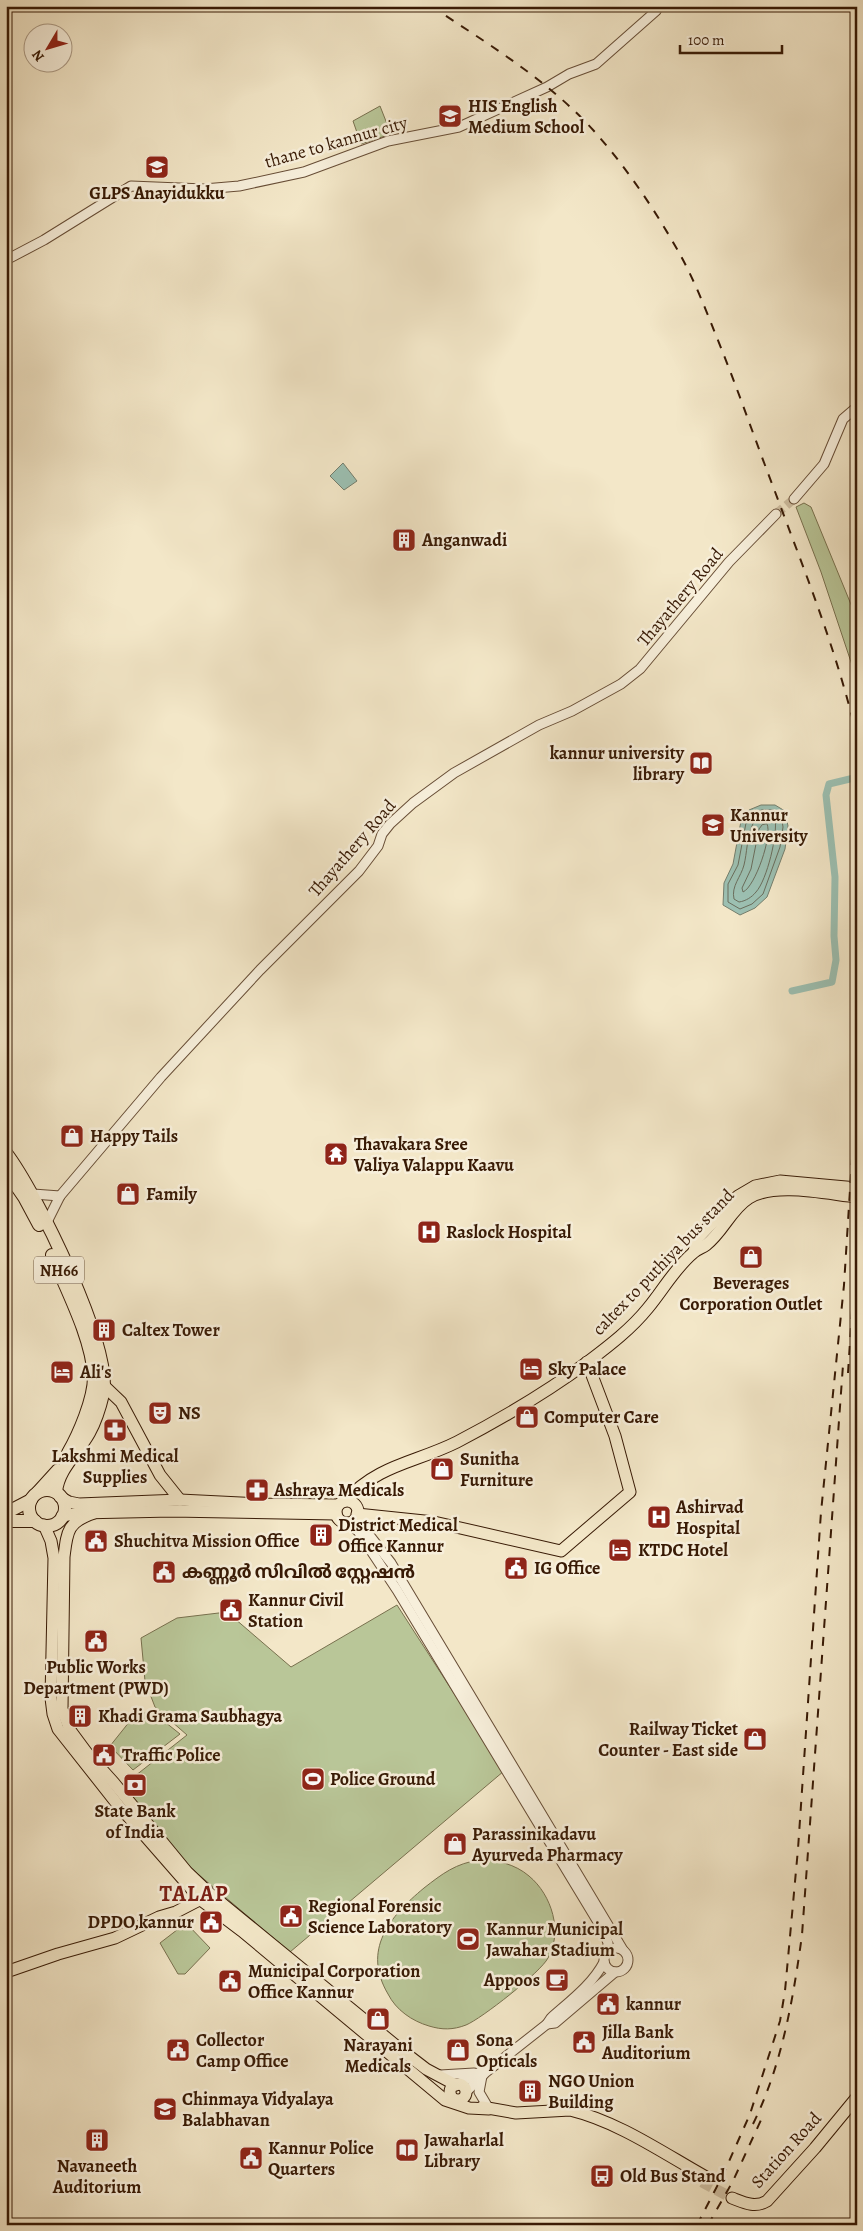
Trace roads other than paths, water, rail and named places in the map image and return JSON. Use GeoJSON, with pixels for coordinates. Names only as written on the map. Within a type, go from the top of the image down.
{"type":"FeatureCollection","features":[{"type":"Feature","properties":{"kind":"highway","name":"NH66"},"geometry":{"type":"LineString","coordinates":[[6,1153],[28,1196],[75,1311],[88,1346],[94,1377],[92,1392],[78,1432],[60,1466],[46,1486],[34,1496]]}},
{"type":"Feature","properties":{"kind":"highway","name":"NH66"},"geometry":{"type":"LineString","coordinates":[[6,1171],[47,1222],[98,1344],[104,1373],[103,1394],[90,1432],[58,1479],[58,1494],[64,1506],[61,1518]]}},
{"type":"Feature","properties":{"kind":"highway"},"geometry":{"type":"LineString","coordinates":[[6,1513],[47,1490],[58,1494]]}},
{"type":"Feature","properties":{"kind":"highway"},"geometry":{"type":"LineString","coordinates":[[33,1523],[29,1510],[34,1496]]}},
{"type":"Feature","properties":{"kind":"highway"},"geometry":{"type":"LineString","coordinates":[[6,1521],[52,1524],[61,1518]]}},
{"type":"Feature","properties":{"kind":"main road"},"geometry":{"type":"LineString","coordinates":[[694,1251],[698,1238],[738,1196],[755,1186],[780,1181],[857,1188]]}},
{"type":"Feature","properties":{"kind":"main road","name":"caltex to puthiya bus stand"},"geometry":{"type":"LineString","coordinates":[[340,1506],[362,1483],[376,1475],[455,1443],[519,1409],[587,1362],[634,1323],[694,1251],[706,1246],[740,1205],[755,1195],[769,1190],[857,1196]]}},
{"type":"Feature","properties":{"kind":"main road"},"geometry":{"type":"LineString","coordinates":[[340,1506],[340,1520],[354,1518],[434,1522],[562,1551],[630,1492],[615,1436],[587,1362]]}},
{"type":"Feature","properties":{"kind":"main road"},"geometry":{"type":"LineString","coordinates":[[94,1377],[122,1402],[160,1475],[180,1500]]}},
{"type":"Feature","properties":{"kind":"main road"},"geometry":{"type":"LineString","coordinates":[[58,1494],[69,1502],[79,1504],[180,1500],[340,1506]]}},
{"type":"Feature","properties":{"kind":"main road"},"geometry":{"type":"LineString","coordinates":[[354,1518],[357,1508],[354,1503],[340,1506],[245,1511],[94,1514],[80,1512],[61,1518],[51,1698],[53,1714],[58,1729],[118,1805],[190,1889],[205,1896],[400,2048],[459,2091],[489,2109]]}},
{"type":"Feature","properties":{"kind":"main road"},"geometry":{"type":"LineString","coordinates":[[94,1514],[79,1518],[70,1526],[59,1558],[62,1709],[64,1716],[70,1730],[87,1753],[205,1896],[242,1931],[445,2100],[469,2108],[516,2113],[553,2112],[611,2131],[704,2180]]}},
{"type":"Feature","properties":{"kind":"main road"},"geometry":{"type":"LineString","coordinates":[[33,1523],[51,1542],[59,1558]]}},
{"type":"Feature","properties":{"kind":"main road"},"geometry":{"type":"LineString","coordinates":[[33,1523],[59,1558]]}},
{"type":"Feature","properties":{"kind":"main road"},"geometry":{"type":"LineString","coordinates":[[176,1912],[190,1889]]}},
{"type":"Feature","properties":{"kind":"main road"},"geometry":{"type":"LineString","coordinates":[[6,1972],[58,1954],[115,1938],[159,1917],[176,1912],[205,1896]]}},
{"type":"Feature","properties":{"kind":"main road"},"geometry":{"type":"LineString","coordinates":[[430,2087],[459,2091]]}},
{"type":"Feature","properties":{"kind":"main road","name":"Station Road"},"geometry":{"type":"LineString","coordinates":[[734,2196],[753,2205],[767,2201],[815,2148],[857,2097]]}},
{"type":"Feature","properties":{"kind":"street","name":"thane to kannur city"},"geometry":{"type":"LineString","coordinates":[[6,260],[44,240],[131,186],[204,189],[239,186],[304,172],[388,141],[459,127],[547,87],[570,74],[596,64],[656,11],[659,6]]}},
{"type":"Feature","properties":{"kind":"street"},"geometry":{"type":"LineString","coordinates":[[794,499],[824,464],[843,419],[857,407]]}},
{"type":"Feature","properties":{"kind":"street","name":"Thayathery Road"},"geometry":{"type":"LineString","coordinates":[[47,1222],[60,1196],[198,1036],[359,871],[378,846],[382,834],[390,824],[413,803],[454,773],[539,725],[558,718],[621,684],[640,669],[729,562],[776,514]]}},
{"type":"Feature","properties":{"kind":"street"},"geometry":{"type":"LineString","coordinates":[[28,1196],[60,1196]]}},
{"type":"Feature","properties":{"kind":"street"},"geometry":{"type":"LineString","coordinates":[[354,1518],[358,1531],[628,1956],[628,1964],[623,1971],[615,1972],[608,1969],[604,1962]]}},
{"type":"Feature","properties":{"kind":"street"},"geometry":{"type":"LineString","coordinates":[[459,2091],[547,2024],[598,1974],[608,1950],[608,1943],[604,1932],[534,1807]]}},
{"type":"Feature","properties":{"kind":"street"},"geometry":{"type":"LineString","coordinates":[[608,1950],[615,1947],[623,1950]]}},
{"type":"Feature","properties":{"kind":"street"},"geometry":{"type":"LineString","coordinates":[[547,2024],[555,2023],[615,1972]]}},
{"type":"Feature","properties":{"kind":"street"},"geometry":{"type":"LineString","coordinates":[[437,2074],[481,2074]]}},
{"type":"Feature","properties":{"kind":"street"},"geometry":{"type":"LineString","coordinates":[[481,2074],[479,2092],[489,2109]]}},
{"type":"Feature","properties":{"kind":"water"},"geometry":{"type":"Polygon","coordinates":[[[343,463],[357,481],[344,490],[330,476],[343,463]]]}},
{"type":"Feature","properties":{"kind":"water"},"geometry":{"type":"Polygon","coordinates":[[[761,805],[775,805],[785,811],[788,826],[785,849],[767,897],[755,908],[740,915],[723,905],[724,883],[733,864],[741,821],[749,810],[761,805]]]}},
{"type":"Feature","properties":{"kind":"waterway"},"geometry":{"type":"LineString","coordinates":[[792,991],[832,982],[836,960],[834,936],[835,877],[826,795],[829,784],[854,778]]}},
{"type":"Feature","properties":{"kind":"tunnel"},"geometry":{"type":"LineString","coordinates":[[776,514],[794,499]]}},
{"type":"Feature","properties":{"kind":"tunnel"},"geometry":{"type":"LineString","coordinates":[[702,2182],[732,2198]]}},
{"type":"Feature","properties":{"kind":"railway"},"geometry":{"type":"LineString","coordinates":[[431,6],[517,64],[557,95],[576,113],[594,131],[628,173],[677,249],[698,290],[723,352],[808,581],[840,675],[857,738]]}},
{"type":"Feature","properties":{"kind":"railway"},"geometry":{"type":"LineString","coordinates":[[697,2225],[723,2175],[750,2114],[780,2021],[785,1991],[798,1849],[821,1512],[844,1285],[857,1079]]}},
{"type":"Feature","properties":{"kind":"railway"},"geometry":{"type":"LineString","coordinates":[[848,1373],[857,1233]]}},
{"type":"Feature","properties":{"kind":"railway"},"geometry":{"type":"LineString","coordinates":[[753,2124],[772,2079],[785,2032],[795,1984],[802,1935],[843,1365]]}},
{"type":"Feature","properties":{"kind":"railway"},"geometry":{"type":"LineString","coordinates":[[708,2225],[733,2181],[761,2120]]}},
{"type":"Feature","properties":{"kind":"place","name":"HIS English Medium School"},"geometry":{"type":"Point","coordinates":[450,116]}},
{"type":"Feature","properties":{"kind":"place","name":"GLPS Anayidukku"},"geometry":{"type":"Point","coordinates":[157,167]}},
{"type":"Feature","properties":{"kind":"place","name":"Anganwadi"},"geometry":{"type":"Point","coordinates":[404,540]}},
{"type":"Feature","properties":{"kind":"place","name":"kannur university library"},"geometry":{"type":"Point","coordinates":[701,763]}},
{"type":"Feature","properties":{"kind":"place","name":"Kannur University"},"geometry":{"type":"Point","coordinates":[713,825]}},
{"type":"Feature","properties":{"kind":"place","name":"Happy Tails"},"geometry":{"type":"Point","coordinates":[72,1136]}},
{"type":"Feature","properties":{"kind":"place","name":"Thavakara Sree Valiya Valappu Kaavu"},"geometry":{"type":"Point","coordinates":[336,1154]}},
{"type":"Feature","properties":{"kind":"place","name":"Family"},"geometry":{"type":"Point","coordinates":[128,1194]}},
{"type":"Feature","properties":{"kind":"place","name":"Raslock Hospital"},"geometry":{"type":"Point","coordinates":[429,1232]}},
{"type":"Feature","properties":{"kind":"place","name":"Beverages Corporation Outlet"},"geometry":{"type":"Point","coordinates":[751,1257]}},
{"type":"Feature","properties":{"kind":"place","name":"Caltex Tower"},"geometry":{"type":"Point","coordinates":[104,1330]}},
{"type":"Feature","properties":{"kind":"place","name":"Sky Palace"},"geometry":{"type":"Point","coordinates":[531,1369]}},
{"type":"Feature","properties":{"kind":"place","name":"Ali's"},"geometry":{"type":"Point","coordinates":[62,1372]}},
{"type":"Feature","properties":{"kind":"place","name":"NS"},"geometry":{"type":"Point","coordinates":[160,1413]}},
{"type":"Feature","properties":{"kind":"place","name":"Computer Care"},"geometry":{"type":"Point","coordinates":[527,1417]}},
{"type":"Feature","properties":{"kind":"place","name":"Lakshmi Medical Supplies"},"geometry":{"type":"Point","coordinates":[115,1430]}},
{"type":"Feature","properties":{"kind":"place","name":"Sunitha Furniture"},"geometry":{"type":"Point","coordinates":[442,1469]}},
{"type":"Feature","properties":{"kind":"place","name":"Ashraya Medicals"},"geometry":{"type":"Point","coordinates":[257,1490]}},
{"type":"Feature","properties":{"kind":"place","name":"Ashirvad Hospital"},"geometry":{"type":"Point","coordinates":[659,1517]}},
{"type":"Feature","properties":{"kind":"place","name":"District Medical Office Kannur"},"geometry":{"type":"Point","coordinates":[321,1535]}},
{"type":"Feature","properties":{"kind":"place","name":"Shuchitva Mission Office"},"geometry":{"type":"Point","coordinates":[96,1541]}},
{"type":"Feature","properties":{"kind":"place","name":"KTDC Hotel"},"geometry":{"type":"Point","coordinates":[620,1550]}},
{"type":"Feature","properties":{"kind":"place","name":"IG Office"},"geometry":{"type":"Point","coordinates":[516,1568]}},
{"type":"Feature","properties":{"kind":"place","name":"കണ്ണൂർ സിവിൽ സ്റ്റേഷൻ"},"geometry":{"type":"Point","coordinates":[164,1572]}},
{"type":"Feature","properties":{"kind":"place","name":"Kannur Civil Station"},"geometry":{"type":"Point","coordinates":[231,1610]}},
{"type":"Feature","properties":{"kind":"place","name":"Public Works Department (PWD)"},"geometry":{"type":"Point","coordinates":[96,1641]}},
{"type":"Feature","properties":{"kind":"place","name":"Khadi Grama Saubhagya"},"geometry":{"type":"Point","coordinates":[80,1716]}},
{"type":"Feature","properties":{"kind":"place","name":"Railway Ticket Counter - East side"},"geometry":{"type":"Point","coordinates":[755,1739]}},
{"type":"Feature","properties":{"kind":"place","name":"Traffic Police"},"geometry":{"type":"Point","coordinates":[104,1755]}},
{"type":"Feature","properties":{"kind":"place","name":"Police Ground"},"geometry":{"type":"Point","coordinates":[313,1779]}},
{"type":"Feature","properties":{"kind":"place","name":"State Bank of India"},"geometry":{"type":"Point","coordinates":[135,1785]}},
{"type":"Feature","properties":{"kind":"place","name":"Parassinikadavu Ayurveda Pharmacy"},"geometry":{"type":"Point","coordinates":[455,1844]}},
{"type":"Feature","properties":{"kind":"place","name":"Regional Forensic Science Laboratory"},"geometry":{"type":"Point","coordinates":[291,1916]}},
{"type":"Feature","properties":{"kind":"place","name":"DPDO,kannur"},"geometry":{"type":"Point","coordinates":[211,1922]}},
{"type":"Feature","properties":{"kind":"place","name":"Kannur Municipal Jawahar Stadium"},"geometry":{"type":"Point","coordinates":[468,1939]}},
{"type":"Feature","properties":{"kind":"place","name":"Appoos"},"geometry":{"type":"Point","coordinates":[557,1980]}},
{"type":"Feature","properties":{"kind":"place","name":"Municipal Corporation Office Kannur"},"geometry":{"type":"Point","coordinates":[230,1981]}},
{"type":"Feature","properties":{"kind":"place","name":"kannur"},"geometry":{"type":"Point","coordinates":[608,2004]}},
{"type":"Feature","properties":{"kind":"place","name":"Narayani Medicals"},"geometry":{"type":"Point","coordinates":[378,2019]}},
{"type":"Feature","properties":{"kind":"place","name":"Jilla Bank Auditorium"},"geometry":{"type":"Point","coordinates":[584,2042]}},
{"type":"Feature","properties":{"kind":"place","name":"Collector Camp Office"},"geometry":{"type":"Point","coordinates":[178,2050]}},
{"type":"Feature","properties":{"kind":"place","name":"Sona Opticals"},"geometry":{"type":"Point","coordinates":[458,2050]}},
{"type":"Feature","properties":{"kind":"place","name":"NGO Union Building"},"geometry":{"type":"Point","coordinates":[530,2091]}},
{"type":"Feature","properties":{"kind":"place","name":"Chinmaya Vidyalaya Balabhavan"},"geometry":{"type":"Point","coordinates":[165,2109]}},
{"type":"Feature","properties":{"kind":"place","name":"Navaneeth Auditorium"},"geometry":{"type":"Point","coordinates":[97,2140]}},
{"type":"Feature","properties":{"kind":"place","name":"Jawaharlal Library"},"geometry":{"type":"Point","coordinates":[407,2150]}},
{"type":"Feature","properties":{"kind":"place","name":"Kannur Police Quarters"},"geometry":{"type":"Point","coordinates":[251,2158]}},
{"type":"Feature","properties":{"kind":"place","name":"Old Bus Stand"},"geometry":{"type":"Point","coordinates":[602,2176]}},
{"type":"Feature","properties":{"kind":"district","name":"TALAP"},"geometry":{"type":"Point","coordinates":[194,1893]}}]}
